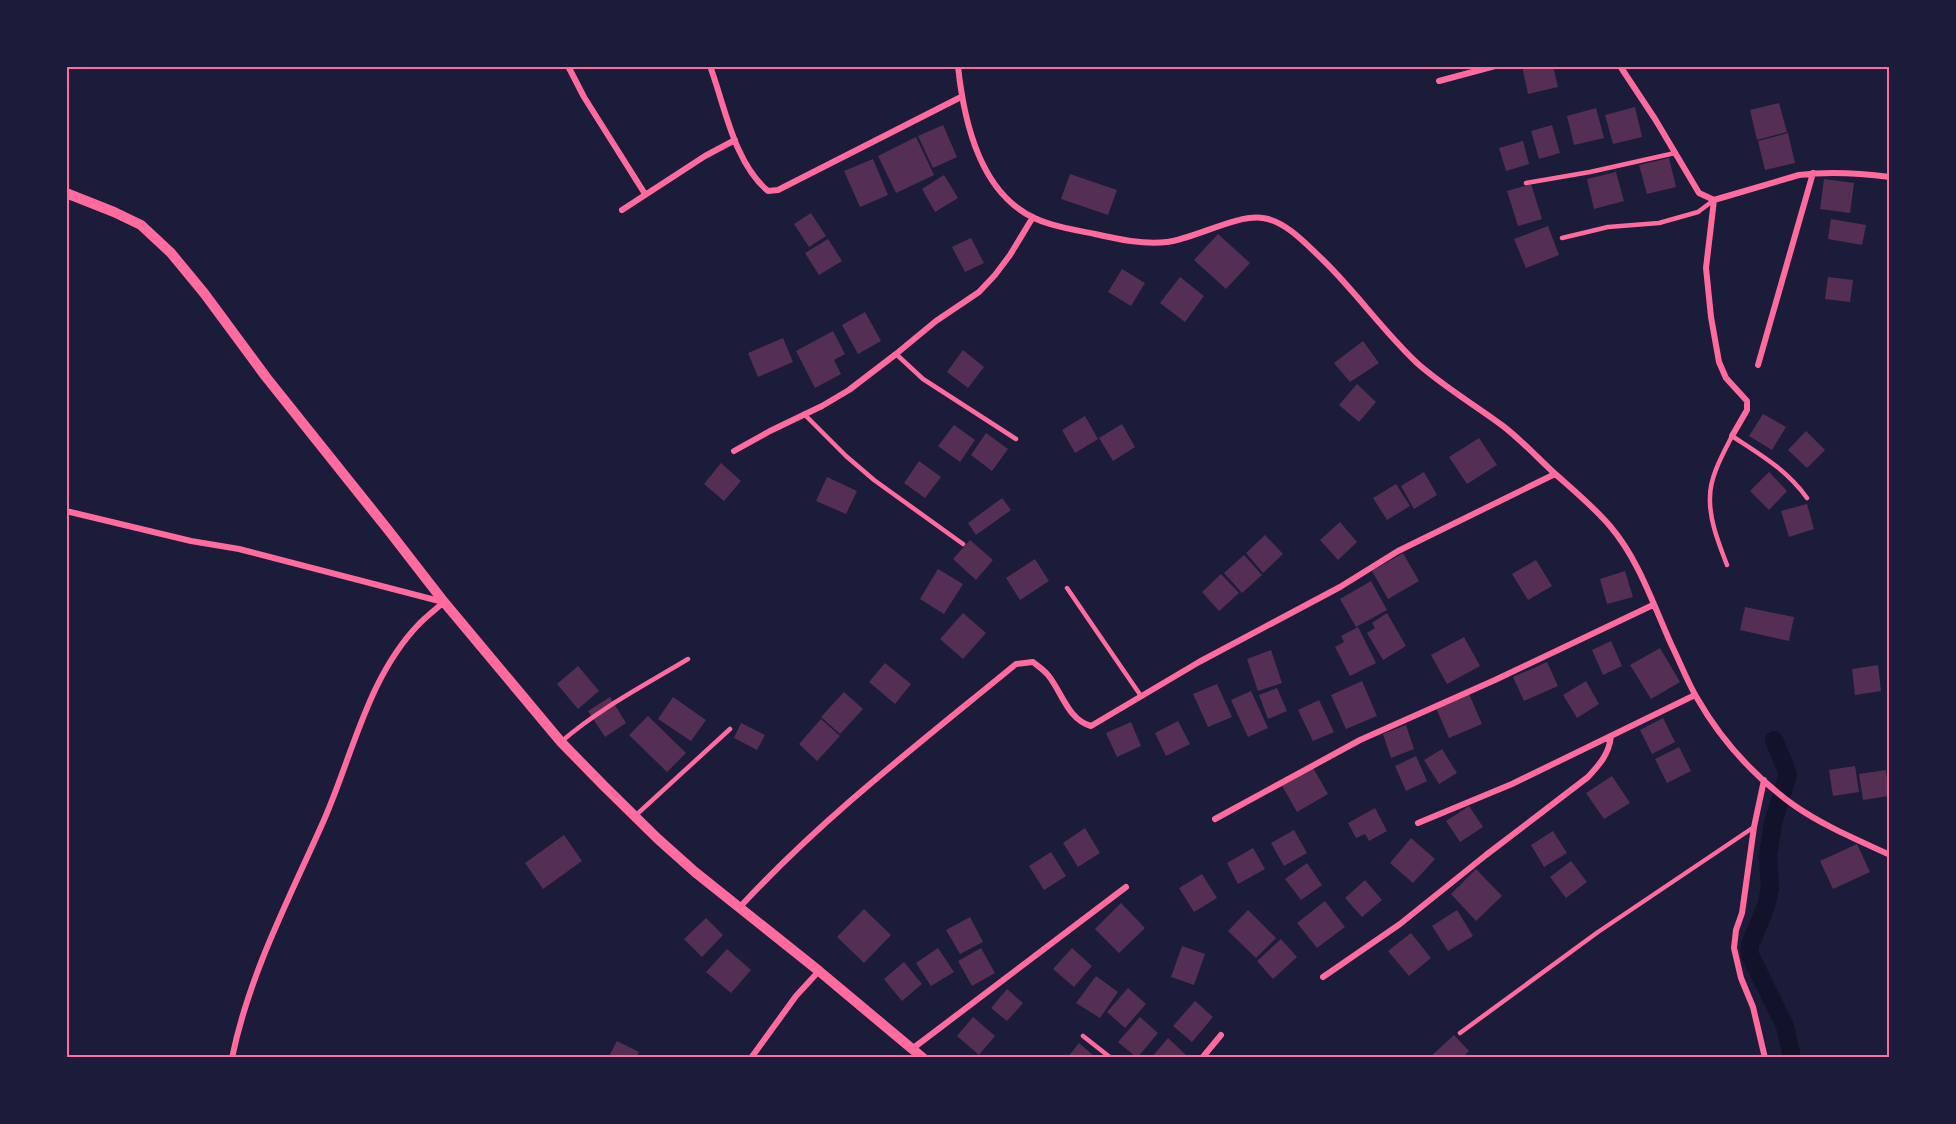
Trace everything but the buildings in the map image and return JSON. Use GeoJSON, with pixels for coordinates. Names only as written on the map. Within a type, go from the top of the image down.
{"type":"FeatureCollection","features":[{"type":"Feature","properties":{"kind":"street"},"geometry":{"type":"LineString","coordinates":[[568,66],[645,194]]}},
{"type":"Feature","properties":{"kind":"street"},"geometry":{"type":"LineString","coordinates":[[710,66],[735,140],[752,174],[768,191],[778,190],[962,97]]}},
{"type":"Feature","properties":{"kind":"street"},"geometry":{"type":"LineString","coordinates":[[958,66],[962,97],[971,134],[992,179],[1009,201],[1033,217],[1069,229],[1103,236],[1163,243],[1184,239],[1244,219],[1260,217],[1274,220],[1302,241],[1326,262],[1416,362],[1507,429],[1586,502],[1619,537],[1630,554],[1695,695],[1719,730],[1764,780],[1798,807],[1832,827],[1890,855]]}},
{"type":"Feature","properties":{"kind":"street"},"geometry":{"type":"LineString","coordinates":[[1439,81],[1495,66]]}},
{"type":"Feature","properties":{"kind":"street"},"geometry":{"type":"LineString","coordinates":[[1620,66],[1699,193],[1714,200],[1813,173],[1836,172],[1890,177]]}},
{"type":"Feature","properties":{"kind":"street"},"geometry":{"type":"LineString","coordinates":[[622,210],[735,140]]}},
{"type":"Feature","properties":{"kind":"street"},"geometry":{"type":"LineString","coordinates":[[1758,365],[1813,173]]}},
{"type":"Feature","properties":{"kind":"street"},"geometry":{"type":"LineString","coordinates":[[66,194],[141,225],[171,253],[444,603],[561,742],[688,865],[922,1058]]}},
{"type":"Feature","properties":{"kind":"street"},"geometry":{"type":"LineString","coordinates":[[1714,200],[1706,268],[1711,317],[1719,362],[1726,378],[1747,401],[1746,410],[1732,436]]}},
{"type":"Feature","properties":{"kind":"street"},"geometry":{"type":"LineString","coordinates":[[734,451],[849,390],[936,321],[978,292],[1010,255],[1033,217]]}},
{"type":"Feature","properties":{"kind":"street"},"geometry":{"type":"LineString","coordinates":[[739,908],[812,835],[908,752],[1016,664],[1034,662],[1047,675],[1074,717],[1081,723],[1091,726],[1141,696],[1340,587],[1398,551],[1556,474]]}},
{"type":"Feature","properties":{"kind":"street"},"geometry":{"type":"LineString","coordinates":[[66,511],[191,541],[239,549],[444,603]]}},
{"type":"Feature","properties":{"kind":"street"},"geometry":{"type":"LineString","coordinates":[[232,1058],[245,1004],[283,911],[327,814],[357,734],[383,674],[420,623],[444,603]]}},
{"type":"Feature","properties":{"kind":"street"},"geometry":{"type":"LineString","coordinates":[[1215,819],[1360,740],[1495,680],[1653,605]]}},
{"type":"Feature","properties":{"kind":"street"},"geometry":{"type":"LineString","coordinates":[[1418,823],[1512,784],[1695,695]]}},
{"type":"Feature","properties":{"kind":"street"},"geometry":{"type":"LineString","coordinates":[[1323,977],[1400,924],[1588,777],[1610,748],[1611,736]]}},
{"type":"Feature","properties":{"kind":"street"},"geometry":{"type":"LineString","coordinates":[[1764,780],[1754,827],[1744,903],[1736,930],[1734,948],[1741,978],[1753,1007],[1765,1058]]}},
{"type":"Feature","properties":{"kind":"street"},"geometry":{"type":"LineString","coordinates":[[912,1049],[1126,887]]}},
{"type":"Feature","properties":{"kind":"street"},"geometry":{"type":"LineString","coordinates":[[751,1058],[796,996],[819,971]]}},
{"type":"Feature","properties":{"kind":"street"},"geometry":{"type":"LineString","coordinates":[[1202,1058],[1221,1035]]}},
{"type":"Feature","properties":{"kind":"lane"},"geometry":{"type":"LineString","coordinates":[[1526,183],[1676,153]]}},
{"type":"Feature","properties":{"kind":"lane"},"geometry":{"type":"LineString","coordinates":[[1562,238],[1608,227],[1659,223],[1698,212],[1714,200]]}},
{"type":"Feature","properties":{"kind":"lane"},"geometry":{"type":"LineString","coordinates":[[896,354],[923,379],[1016,439]]}},
{"type":"Feature","properties":{"kind":"lane"},"geometry":{"type":"LineString","coordinates":[[804,414],[874,480],[963,544]]}},
{"type":"Feature","properties":{"kind":"lane"},"geometry":{"type":"LineString","coordinates":[[1727,565],[1714,528],[1710,497],[1713,480],[1732,436],[1779,466],[1795,481],[1807,498]]}},
{"type":"Feature","properties":{"kind":"lane"},"geometry":{"type":"LineString","coordinates":[[1067,588],[1141,696]]}},
{"type":"Feature","properties":{"kind":"lane"},"geometry":{"type":"LineString","coordinates":[[561,742],[585,721],[688,659]]}},
{"type":"Feature","properties":{"kind":"lane"},"geometry":{"type":"LineString","coordinates":[[635,816],[730,729]]}},
{"type":"Feature","properties":{"kind":"lane"},"geometry":{"type":"LineString","coordinates":[[1460,1033],[1598,932],[1754,827]]}},
{"type":"Feature","properties":{"kind":"lane"},"geometry":{"type":"LineString","coordinates":[[1083,1036],[1112,1058]]}},
{"type":"Feature","properties":{"kind":"waterway"},"geometry":{"type":"LineString","coordinates":[[1774,740],[1788,774],[1773,823],[1768,855],[1770,889],[1766,906],[1750,945],[1750,955],[1785,1026],[1792,1058]]}}]}
